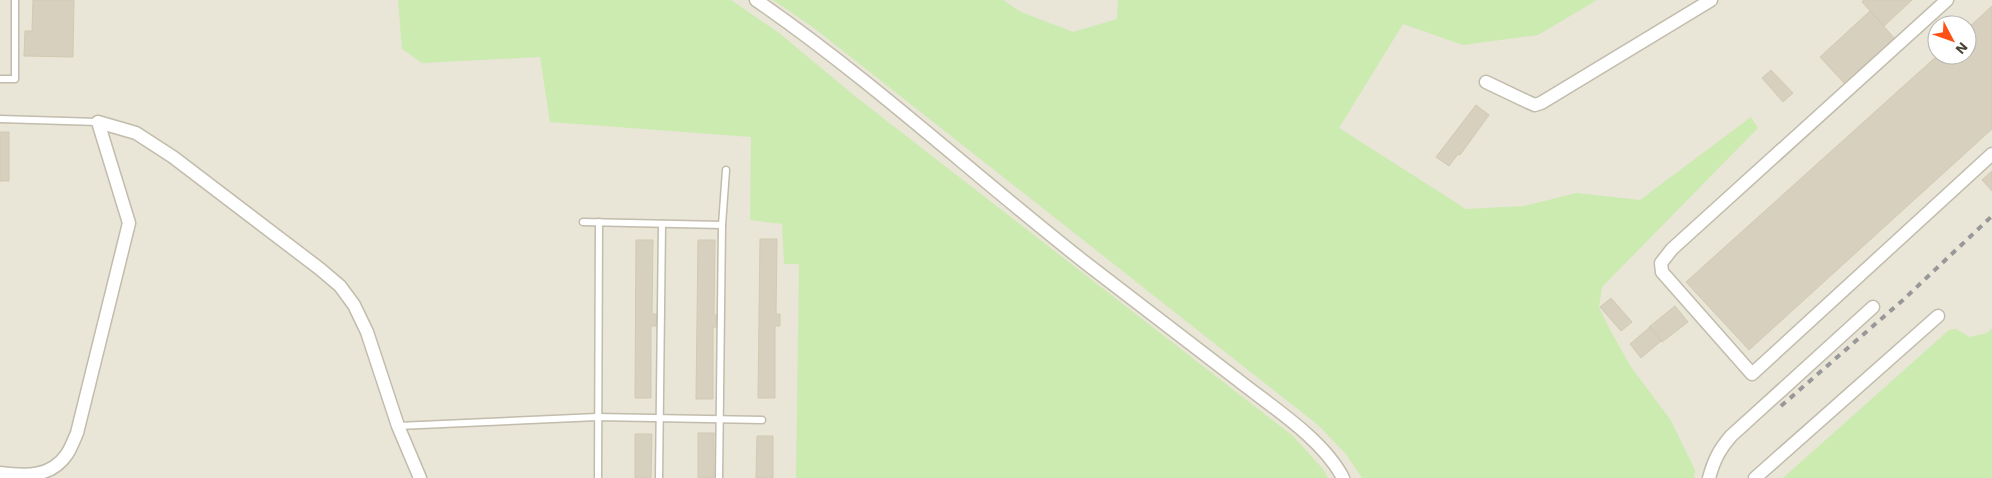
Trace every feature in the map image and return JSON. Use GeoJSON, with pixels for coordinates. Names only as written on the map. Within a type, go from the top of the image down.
{"type":"FeatureCollection","features":[{"type":"Feature","properties":{"kind":"street"},"geometry":{"type":"LineString","coordinates":[[756,0],[785,20],[863,81],[1085,262],[1307,433],[1339,469],[1343,478]]}},
{"type":"Feature","properties":{"kind":"street"},"geometry":{"type":"LineString","coordinates":[[1486,82],[1535,105],[1541,103],[1711,0]]}},
{"type":"Feature","properties":{"kind":"street"},"geometry":{"type":"LineString","coordinates":[[1947,0],[1672,248],[1661,263],[1662,272],[1752,374],[1992,154]]}},
{"type":"Feature","properties":{"kind":"street"},"geometry":{"type":"LineString","coordinates":[[98,122],[136,134],[173,157],[313,263],[340,286],[354,305],[366,332],[398,426],[420,478]]}},
{"type":"Feature","properties":{"kind":"street"},"geometry":{"type":"LineString","coordinates":[[0,473],[20,475],[46,472],[66,455],[77,433],[129,223],[98,122]]}},
{"type":"Feature","properties":{"kind":"street"},"geometry":{"type":"LineString","coordinates":[[1710,478],[1714,460],[1731,436],[1873,307]]}},
{"type":"Feature","properties":{"kind":"street"},"geometry":{"type":"LineString","coordinates":[[1755,478],[1938,316]]}},
{"type":"Feature","properties":{"kind":"lane"},"geometry":{"type":"LineString","coordinates":[[0,79],[15,79],[14,0]]}},
{"type":"Feature","properties":{"kind":"lane"},"geometry":{"type":"LineString","coordinates":[[0,119],[98,122]]}},
{"type":"Feature","properties":{"kind":"lane"},"geometry":{"type":"LineString","coordinates":[[719,478],[722,225],[726,170]]}},
{"type":"Feature","properties":{"kind":"lane"},"geometry":{"type":"LineString","coordinates":[[583,222],[722,225]]}},
{"type":"Feature","properties":{"kind":"lane"},"geometry":{"type":"LineString","coordinates":[[598,478],[599,222]]}},
{"type":"Feature","properties":{"kind":"lane"},"geometry":{"type":"LineString","coordinates":[[659,478],[658,418],[662,224]]}},
{"type":"Feature","properties":{"kind":"lane"},"geometry":{"type":"LineString","coordinates":[[398,426],[598,417],[762,420]]}},
{"type":"Feature","properties":{"kind":"shaded area"},"geometry":{"type":"Polygon","coordinates":[[[0,0],[1992,0],[1992,478],[0,478],[0,0]]]}},
{"type":"Feature","properties":{"kind":"green space"},"geometry":{"type":"Polygon","coordinates":[[[398,0],[731,0],[779,33],[856,97],[1293,436],[1323,469],[1328,478],[796,478],[799,264],[784,264],[782,224],[750,220],[751,137],[550,122],[540,57],[422,63],[402,49],[398,0]]]}},
{"type":"Feature","properties":{"kind":"green space"},"geometry":{"type":"Polygon","coordinates":[[[773,0],[1003,0],[1021,12],[1073,32],[1117,19],[1118,0],[1597,0],[1538,35],[1463,45],[1403,24],[1339,128],[1466,209],[1524,206],[1577,193],[1640,200],[1751,117],[1758,128],[1602,287],[1599,307],[1609,328],[1631,367],[1670,419],[1695,470],[1694,478],[1362,478],[1346,454],[1318,425],[814,28],[773,0]]]}},
{"type":"Feature","properties":{"kind":"green space"},"geometry":{"type":"Polygon","coordinates":[[[1992,328],[1992,478],[1783,478],[1949,330],[1956,329],[1970,337],[1987,333],[1992,328]]]}},
{"type":"Feature","properties":{"kind":"building"},"geometry":{"type":"Polygon","coordinates":[[[33,0],[74,0],[73,57],[24,56],[25,31],[32,31],[33,0]]]}},
{"type":"Feature","properties":{"kind":"building"},"geometry":{"type":"Polygon","coordinates":[[[1864,0],[1912,0],[1884,26],[1862,2],[1864,0]]]}},
{"type":"Feature","properties":{"kind":"building"},"geometry":{"type":"Polygon","coordinates":[[[1992,6],[1992,129],[1749,350],[1686,282],[1927,65],[1977,65],[1977,20],[1992,6]]]}},
{"type":"Feature","properties":{"kind":"building"},"geometry":{"type":"Polygon","coordinates":[[[1870,11],[1896,40],[1847,86],[1820,57],[1870,11]]]}},
{"type":"Feature","properties":{"kind":"building"},"geometry":{"type":"Polygon","coordinates":[[[1771,70],[1793,93],[1783,102],[1762,78],[1771,70]]]}},
{"type":"Feature","properties":{"kind":"building"},"geometry":{"type":"Polygon","coordinates":[[[1476,105],[1489,115],[1460,155],[1458,154],[1449,166],[1436,157],[1476,105]]]}},
{"type":"Feature","properties":{"kind":"building"},"geometry":{"type":"Polygon","coordinates":[[[0,132],[9,132],[9,181],[0,181],[0,132]]]}},
{"type":"Feature","properties":{"kind":"building"},"geometry":{"type":"Polygon","coordinates":[[[1992,171],[1992,191],[1982,180],[1992,171]]]}},
{"type":"Feature","properties":{"kind":"building"},"geometry":{"type":"Polygon","coordinates":[[[760,239],[777,239],[776,314],[780,314],[780,326],[775,326],[775,398],[758,398],[760,239]]]}},
{"type":"Feature","properties":{"kind":"building"},"geometry":{"type":"Polygon","coordinates":[[[636,240],[653,240],[652,314],[657,314],[656,326],[651,326],[651,398],[635,398],[636,240]]]}},
{"type":"Feature","properties":{"kind":"building"},"geometry":{"type":"Polygon","coordinates":[[[698,240],[715,240],[714,315],[718,315],[718,327],[713,327],[713,399],[696,399],[698,240]]]}},
{"type":"Feature","properties":{"kind":"building"},"geometry":{"type":"Polygon","coordinates":[[[1611,298],[1632,322],[1621,331],[1600,307],[1611,298]]]}},
{"type":"Feature","properties":{"kind":"building"},"geometry":{"type":"Polygon","coordinates":[[[1675,306],[1688,322],[1662,342],[1649,327],[1675,306]]]}},
{"type":"Feature","properties":{"kind":"building"},"geometry":{"type":"Polygon","coordinates":[[[1650,327],[1661,341],[1641,358],[1630,344],[1650,327]]]}},
{"type":"Feature","properties":{"kind":"building"},"geometry":{"type":"Polygon","coordinates":[[[698,433],[714,433],[714,478],[698,478],[698,433]]]}},
{"type":"Feature","properties":{"kind":"building"},"geometry":{"type":"Polygon","coordinates":[[[635,434],[652,434],[651,478],[635,478],[635,434]]]}},
{"type":"Feature","properties":{"kind":"building"},"geometry":{"type":"Polygon","coordinates":[[[757,436],[773,436],[773,478],[756,478],[757,436]]]}},
{"type":"Feature","properties":{"kind":"railway"},"geometry":{"type":"LineString","coordinates":[[1781,406],[1903,300],[1992,216]]}}]}
